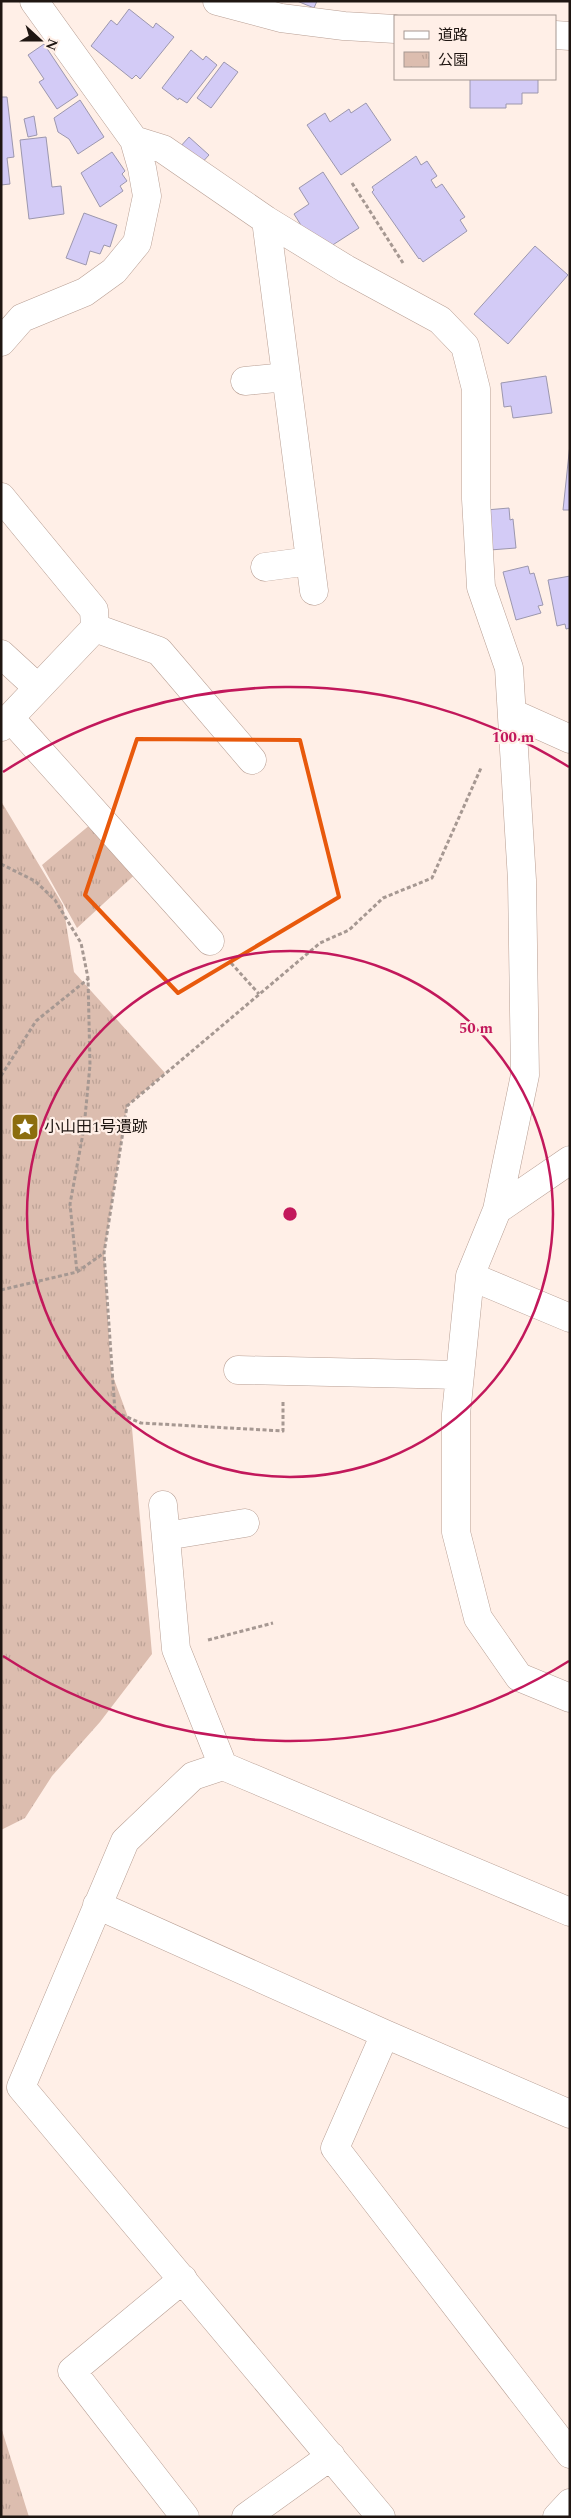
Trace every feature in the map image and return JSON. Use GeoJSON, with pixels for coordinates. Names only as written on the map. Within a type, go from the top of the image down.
{"type":"FeatureCollection","features":[{"type":"Feature","properties":{"kind":"street"},"geometry":{"type":"LineString","coordinates":[[1,342],[12,315],[85,292],[114,271],[137,243],[146,196],[142,168],[134,140],[34,1]]}},
{"type":"Feature","properties":{"kind":"street"},"geometry":{"type":"LineString","coordinates":[[217,1],[281,18],[344,26],[394,28]]}},
{"type":"Feature","properties":{"kind":"street"},"geometry":{"type":"LineString","coordinates":[[556,35],[570,36]]}},
{"type":"Feature","properties":{"kind":"street"},"geometry":{"type":"LineString","coordinates":[[134,140],[163,149],[266,220],[346,269],[440,320],[465,346],[476,390],[476,499],[481,587],[510,668],[522,880],[525,1075],[497,1210],[470,1276],[456,1414],[456,1532],[478,1618],[519,1677],[570,1698]]}},
{"type":"Feature","properties":{"kind":"street"},"geometry":{"type":"LineString","coordinates":[[266,220],[314,591]]}},
{"type":"Feature","properties":{"kind":"street"},"geometry":{"type":"LineString","coordinates":[[245,381],[286,377]]}},
{"type":"Feature","properties":{"kind":"street"},"geometry":{"type":"LineString","coordinates":[[1,497],[94,610],[95,628],[6,723],[210,941]]}},
{"type":"Feature","properties":{"kind":"street"},"geometry":{"type":"LineString","coordinates":[[265,567],[310,562]]}},
{"type":"Feature","properties":{"kind":"street"},"geometry":{"type":"LineString","coordinates":[[95,628],[159,651],[252,760]]}},
{"type":"Feature","properties":{"kind":"street"},"geometry":{"type":"LineString","coordinates":[[1,654],[38,688]]}},
{"type":"Feature","properties":{"kind":"street"},"geometry":{"type":"LineString","coordinates":[[512,713],[570,739]]}},
{"type":"Feature","properties":{"kind":"street"},"geometry":{"type":"LineString","coordinates":[[497,1210],[570,1160]]}},
{"type":"Feature","properties":{"kind":"street"},"geometry":{"type":"LineString","coordinates":[[470,1276],[570,1318]]}},
{"type":"Feature","properties":{"kind":"street"},"geometry":{"type":"LineString","coordinates":[[238,1370],[460,1375]]}},
{"type":"Feature","properties":{"kind":"street"},"geometry":{"type":"LineString","coordinates":[[163,1505],[176,1649],[223,1766]]}},
{"type":"Feature","properties":{"kind":"street"},"geometry":{"type":"LineString","coordinates":[[166,1536],[245,1523]]}},
{"type":"Feature","properties":{"kind":"street"},"geometry":{"type":"LineString","coordinates":[[381,2517],[21,2087],[125,1841],[193,1776],[223,1766],[570,1912]]}},
{"type":"Feature","properties":{"kind":"street"},"geometry":{"type":"LineString","coordinates":[[97,1905],[385,2034],[570,2114]]}},
{"type":"Feature","properties":{"kind":"street"},"geometry":{"type":"LineString","coordinates":[[385,2034],[335,2148],[570,2454]]}},
{"type":"Feature","properties":{"kind":"street"},"geometry":{"type":"LineString","coordinates":[[183,2279],[72,2372],[185,2517]]}},
{"type":"Feature","properties":{"kind":"street"},"geometry":{"type":"LineString","coordinates":[[246,2517],[331,2456]]}},
{"type":"Feature","properties":{"kind":"street"},"geometry":{"type":"LineString","coordinates":[[557,2517],[570,2503]]}},
{"type":"Feature","properties":{"kind":"path"},"geometry":{"type":"LineString","coordinates":[[352,183],[404,264]]}},
{"type":"Feature","properties":{"kind":"path"},"geometry":{"type":"LineString","coordinates":[[283,1371],[283,1431],[141,1423],[115,1412],[104,1253],[127,1106],[320,943],[349,930],[383,898],[432,878],[482,766]]}},
{"type":"Feature","properties":{"kind":"path"},"geometry":{"type":"LineString","coordinates":[[1,864],[35,881],[55,900],[81,944],[88,978],[90,1065],[84,1128],[70,1204],[77,1272]]}},
{"type":"Feature","properties":{"kind":"path"},"geometry":{"type":"LineString","coordinates":[[210,941],[259,994]]}},
{"type":"Feature","properties":{"kind":"path"},"geometry":{"type":"LineString","coordinates":[[1,1076],[36,1021],[88,978]]}},
{"type":"Feature","properties":{"kind":"path"},"geometry":{"type":"LineString","coordinates":[[1,1290],[77,1272],[104,1253]]}},
{"type":"Feature","properties":{"kind":"path"},"geometry":{"type":"LineString","coordinates":[[176,1649],[273,1623]]}},
{"type":"Feature","properties":{"kind":"highlighted area"},"geometry":{"type":"Polygon","coordinates":[[[137,739],[300,740],[339,897],[178,993],[85,895],[137,739]]]}},
{"type":"Feature","properties":{"kind":"green space"},"geometry":{"type":"Polygon","coordinates":[[[1,801],[63,905],[74,972],[165,1073],[127,1106],[104,1253],[111,1371],[132,1428],[152,1654],[100,1722],[52,1776],[25,1818],[1,1830],[1,801]]]}},
{"type":"Feature","properties":{"kind":"green space"},"geometry":{"type":"Polygon","coordinates":[[[97,819],[142,868],[77,928],[42,865],[97,819]]]}},
{"type":"Feature","properties":{"kind":"green space"},"geometry":{"type":"Polygon","coordinates":[[[1,2427],[29,2517],[1,2517],[1,2427]]]}},
{"type":"Feature","properties":{"kind":"building"},"geometry":{"type":"Polygon","coordinates":[[[297,1],[317,1],[314,8],[297,1]]]}},
{"type":"Feature","properties":{"kind":"building"},"geometry":{"type":"Polygon","coordinates":[[[129,9],[153,28],[156,23],[174,37],[140,79],[136,75],[132,79],[91,46],[111,20],[117,25],[129,9]]]}},
{"type":"Feature","properties":{"kind":"building"},"geometry":{"type":"Polygon","coordinates":[[[44,44],[78,95],[57,109],[39,82],[44,79],[28,55],[44,44]]]}},
{"type":"Feature","properties":{"kind":"building"},"geometry":{"type":"Polygon","coordinates":[[[191,50],[203,60],[206,56],[217,65],[187,103],[179,98],[178,100],[162,88],[191,50]]]}},
{"type":"Feature","properties":{"kind":"building"},"geometry":{"type":"Polygon","coordinates":[[[224,62],[238,72],[211,108],[197,98],[224,62]]]}},
{"type":"Feature","properties":{"kind":"building"},"geometry":{"type":"Polygon","coordinates":[[[470,80],[538,80],[538,93],[522,93],[522,104],[506,104],[506,108],[470,108],[470,80]]]}},
{"type":"Feature","properties":{"kind":"building"},"geometry":{"type":"Polygon","coordinates":[[[1,97],[7,97],[14,157],[7,158],[10,184],[1,185],[1,97]]]}},
{"type":"Feature","properties":{"kind":"building"},"geometry":{"type":"Polygon","coordinates":[[[80,100],[104,137],[78,154],[69,139],[58,132],[54,118],[80,100]]]}},
{"type":"Feature","properties":{"kind":"building"},"geometry":{"type":"Polygon","coordinates":[[[366,103],[391,140],[341,175],[307,125],[325,113],[330,122],[349,109],[351,113],[366,103]]]}},
{"type":"Feature","properties":{"kind":"building"},"geometry":{"type":"Polygon","coordinates":[[[34,116],[37,135],[28,137],[24,119],[34,116]]]}},
{"type":"Feature","properties":{"kind":"building"},"geometry":{"type":"Polygon","coordinates":[[[46,137],[52,187],[61,186],[64,214],[29,219],[20,140],[46,137]]]}},
{"type":"Feature","properties":{"kind":"building"},"geometry":{"type":"Polygon","coordinates":[[[189,137],[209,155],[199,166],[179,148],[189,137]]]}},
{"type":"Feature","properties":{"kind":"building"},"geometry":{"type":"Polygon","coordinates":[[[112,152],[125,171],[122,174],[127,181],[120,186],[123,191],[100,207],[81,173],[112,152]]]}},
{"type":"Feature","properties":{"kind":"building"},"geometry":{"type":"Polygon","coordinates":[[[416,156],[421,165],[427,161],[437,176],[431,180],[436,188],[442,184],[465,217],[460,220],[467,231],[423,262],[372,192],[374,190],[372,187],[416,156]]]}},
{"type":"Feature","properties":{"kind":"building"},"geometry":{"type":"Polygon","coordinates":[[[323,172],[359,228],[328,248],[309,238],[294,214],[309,204],[299,188],[323,172]]]}},
{"type":"Feature","properties":{"kind":"building"},"geometry":{"type":"Polygon","coordinates":[[[84,213],[117,225],[110,247],[104,245],[100,254],[90,251],[86,265],[66,258],[84,213]]]}},
{"type":"Feature","properties":{"kind":"building"},"geometry":{"type":"Polygon","coordinates":[[[535,246],[568,275],[508,344],[474,314],[535,246]]]}},
{"type":"Feature","properties":{"kind":"building"},"geometry":{"type":"Polygon","coordinates":[[[546,376],[552,413],[513,418],[511,406],[504,407],[501,383],[546,376]]]}},
{"type":"Feature","properties":{"kind":"building"},"geometry":{"type":"Polygon","coordinates":[[[570,444],[570,510],[563,510],[570,444]]]}},
{"type":"Feature","properties":{"kind":"building"},"geometry":{"type":"Polygon","coordinates":[[[509,508],[510,520],[513,519],[516,548],[490,550],[486,510],[509,508]]]}},
{"type":"Feature","properties":{"kind":"building"},"geometry":{"type":"Polygon","coordinates":[[[528,566],[530,574],[534,573],[543,605],[538,606],[541,613],[516,620],[503,572],[528,566]]]}},
{"type":"Feature","properties":{"kind":"building"},"geometry":{"type":"Polygon","coordinates":[[[570,576],[570,628],[566,629],[565,624],[557,626],[548,580],[570,576]]]}},
{"type":"Feature","properties":{"kind":"place","name":"小山田1号遺跡"},"geometry":{"type":"Point","coordinates":[25,1127]}}]}
